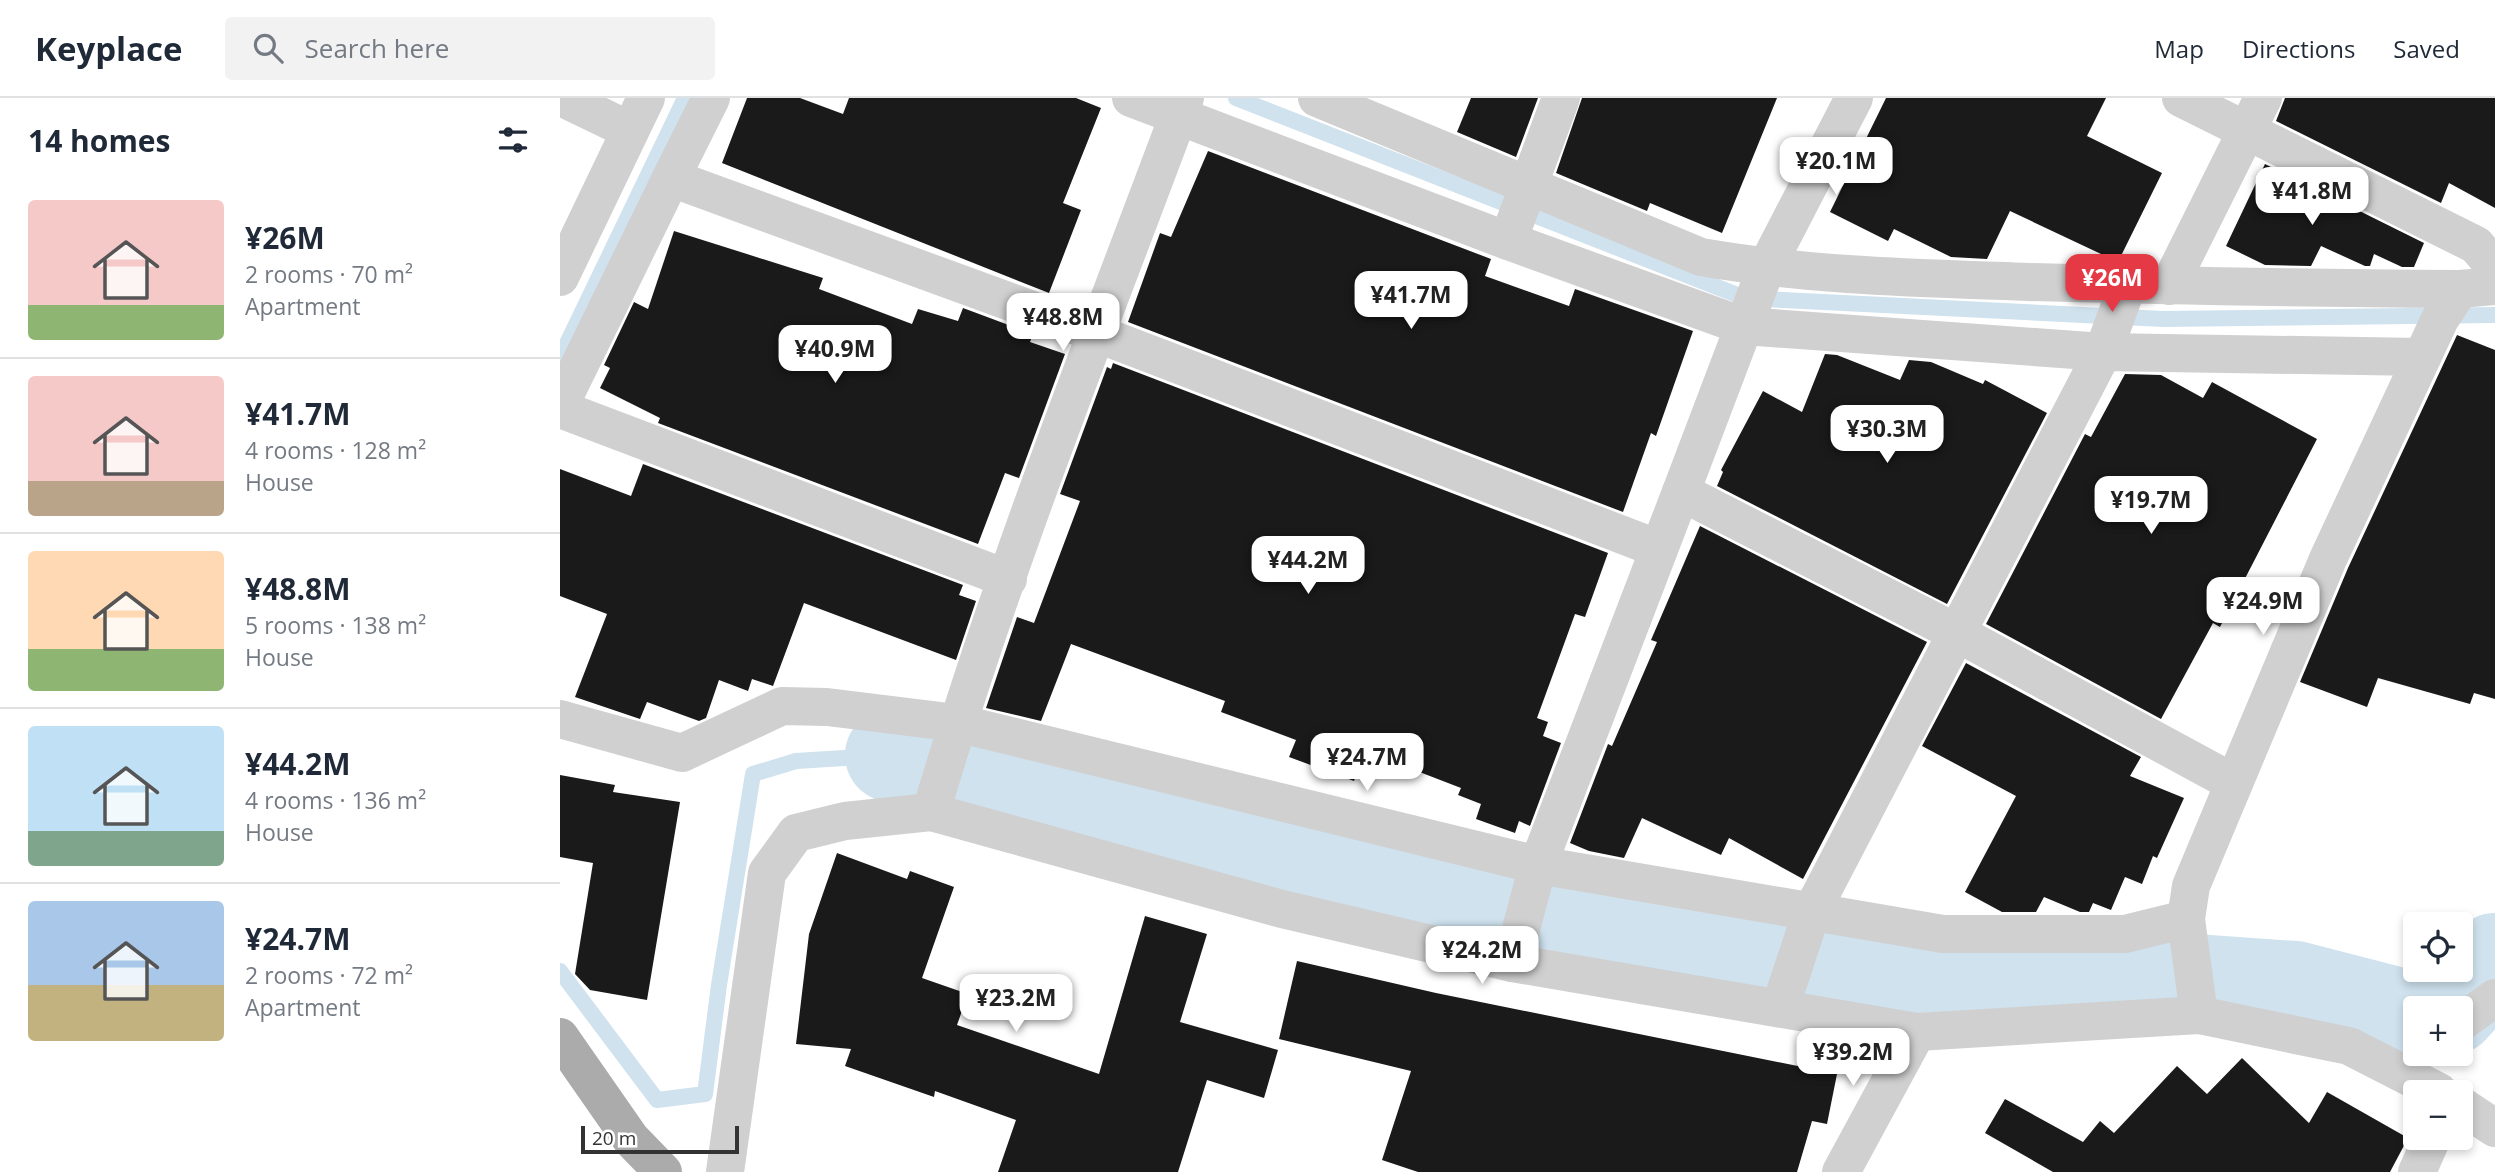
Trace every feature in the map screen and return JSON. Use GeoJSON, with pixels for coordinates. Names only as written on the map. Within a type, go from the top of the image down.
{"type":"FeatureCollection","features":[{"type":"Feature","properties":{"kind":"main road"},"geometry":{"type":"LineString","coordinates":[[560,1037],[631,1139],[663,1172]]}},
{"type":"Feature","properties":{"kind":"street"},"geometry":{"type":"LineString","coordinates":[[560,277],[638,114],[563,98]]}},
{"type":"Feature","properties":{"kind":"street"},"geometry":{"type":"LineString","coordinates":[[711,98],[560,407],[1008,579]]}},
{"type":"Feature","properties":{"kind":"street"},"geometry":{"type":"LineString","coordinates":[[1132,98],[1182,107],[1508,241],[1743,326],[2103,352],[2422,356]]}},
{"type":"Feature","properties":{"kind":"street"},"geometry":{"type":"LineString","coordinates":[[1317,98],[1701,257],[1766,268],[1902,278],[2128,285],[2477,288]]}},
{"type":"Feature","properties":{"kind":"street"},"geometry":{"type":"LineString","coordinates":[[1508,241],[1561,98]]}},
{"type":"Feature","properties":{"kind":"street"},"geometry":{"type":"LineString","coordinates":[[1512,962],[1538,865],[1743,326],[1766,268],[1854,98]]}},
{"type":"Feature","properties":{"kind":"street"},"geometry":{"type":"LineString","coordinates":[[2181,98],[2254,114],[2476,245],[2495,267]]}},
{"type":"Feature","properties":{"kind":"street"},"geometry":{"type":"LineString","coordinates":[[931,812],[957,723],[1008,579],[1182,107]]}},
{"type":"Feature","properties":{"kind":"street"},"geometry":{"type":"LineString","coordinates":[[2169,286],[2254,114]]}},
{"type":"Feature","properties":{"kind":"street"},"geometry":{"type":"LineString","coordinates":[[671,178],[1098,334],[1659,549]]}},
{"type":"Feature","properties":{"kind":"street"},"geometry":{"type":"LineString","coordinates":[[1780,1008],[1812,911],[2103,352],[2128,285]]}},
{"type":"Feature","properties":{"kind":"street"},"geometry":{"type":"LineString","coordinates":[[2199,1015],[2186,919],[2191,886],[2328,559],[2422,356],[2440,319],[2477,288]]}},
{"type":"Feature","properties":{"kind":"street"},"geometry":{"type":"LineString","coordinates":[[1681,492],[1957,633],[2234,783]]}},
{"type":"Feature","properties":{"kind":"street"},"geometry":{"type":"LineString","coordinates":[[560,719],[682,753],[782,706],[827,707],[957,723],[1538,865],[1943,934],[2125,934],[2186,919]]}},
{"type":"Feature","properties":{"kind":"street"},"geometry":{"type":"LineString","coordinates":[[725,1172],[767,873],[796,833],[845,821],[931,812],[1282,909],[1512,962],[1917,1032],[2199,1015],[2349,1046],[2430,1075]]}},
{"type":"Feature","properties":{"kind":"street"},"geometry":{"type":"LineString","coordinates":[[2473,1014],[2495,999]]}},
{"type":"Feature","properties":{"kind":"street"},"geometry":{"type":"LineString","coordinates":[[1841,1172],[1917,1032]]}},
{"type":"Feature","properties":{"kind":"street"},"geometry":{"type":"LineString","coordinates":[[2473,1114],[2495,1128]]}},
{"type":"Feature","properties":{"kind":"street"},"geometry":{"type":"LineString","coordinates":[[2417,1172],[2426,1150]]}},
{"type":"Feature","properties":{"kind":"building"},"geometry":{"type":"Polygon","coordinates":[[[747,98],[800,98],[843,114],[849,98],[1076,98],[1101,108],[1063,203],[1081,210],[1049,293],[722,163],[747,98]]]}},
{"type":"Feature","properties":{"kind":"building"},"geometry":{"type":"Polygon","coordinates":[[[1471,98],[1538,98],[1516,157],[1457,132],[1471,98]]]}},
{"type":"Feature","properties":{"kind":"building"},"geometry":{"type":"Polygon","coordinates":[[[1582,98],[1777,98],[1722,233],[1650,203],[1647,211],[1556,173],[1582,98]]]}},
{"type":"Feature","properties":{"kind":"building"},"geometry":{"type":"Polygon","coordinates":[[[1886,98],[2106,98],[2087,136],[2162,173],[2118,262],[2010,211],[1987,259],[1951,257],[1894,229],[1888,241],[1830,212],[1886,98]]]}},
{"type":"Feature","properties":{"kind":"building"},"geometry":{"type":"Polygon","coordinates":[[[2285,98],[2495,98],[2495,208],[2449,183],[2441,203],[2276,121],[2285,98]]]}},
{"type":"Feature","properties":{"kind":"building"},"geometry":{"type":"Polygon","coordinates":[[[1208,151],[1491,259],[1485,276],[1569,306],[1575,289],[1693,331],[1656,436],[1651,433],[1623,512],[1128,322],[1160,233],[1171,237],[1208,151]]]}},
{"type":"Feature","properties":{"kind":"building"},"geometry":{"type":"Polygon","coordinates":[[[2265,164],[2424,243],[2414,267],[2402,267],[2374,254],[2370,266],[2365,266],[2321,246],[2311,266],[2265,265],[2226,246],[2265,164]]]}},
{"type":"Feature","properties":{"kind":"building"},"geometry":{"type":"Polygon","coordinates":[[[674,231],[823,278],[819,289],[912,324],[918,309],[958,321],[963,308],[1033,334],[1030,342],[1065,354],[1019,478],[1005,473],[978,544],[658,423],[660,418],[600,388],[610,368],[604,365],[634,302],[648,309],[674,231]]]}},
{"type":"Feature","properties":{"kind":"building"},"geometry":{"type":"Polygon","coordinates":[[[2457,335],[2495,350],[2495,699],[2474,693],[2470,704],[2378,678],[2367,707],[2300,682],[2348,568],[2457,335]]]}},
{"type":"Feature","properties":{"kind":"building"},"geometry":{"type":"Polygon","coordinates":[[[1825,354],[1837,355],[1900,380],[1909,360],[1931,362],[1983,384],[1985,380],[2047,413],[1947,604],[1717,486],[1723,472],[1721,470],[1763,391],[1802,412],[1825,354]]]}},
{"type":"Feature","properties":{"kind":"building"},"geometry":{"type":"Polygon","coordinates":[[[1113,363],[1608,553],[1585,617],[1575,614],[1537,718],[1548,722],[1543,736],[1561,743],[1530,826],[1519,821],[1515,833],[1476,819],[1481,804],[1458,795],[1461,788],[1365,751],[1354,781],[1289,757],[1296,740],[1221,712],[1225,701],[1071,644],[1041,721],[986,708],[1017,617],[1034,623],[1080,501],[1060,494],[1107,367],[1111,369],[1113,363]]]}},
{"type":"Feature","properties":{"kind":"building"},"geometry":{"type":"Polygon","coordinates":[[[2125,374],[2161,375],[2203,398],[2212,382],[2317,439],[2220,627],[2213,623],[2161,719],[1986,624],[2085,434],[2091,437],[2125,374]]]}},
{"type":"Feature","properties":{"kind":"building"},"geometry":{"type":"Polygon","coordinates":[[[643,464],[963,585],[959,595],[976,601],[956,660],[804,603],[773,686],[752,679],[748,691],[719,680],[706,718],[699,721],[647,702],[640,719],[575,697],[607,614],[560,596],[560,469],[631,496],[643,464]]]}},
{"type":"Feature","properties":{"kind":"building"},"geometry":{"type":"Polygon","coordinates":[[[1700,526],[1927,642],[1803,879],[1729,838],[1721,855],[1642,818],[1624,858],[1589,851],[1570,843],[1608,744],[1612,746],[1657,642],[1651,640],[1700,526]]]}},
{"type":"Feature","properties":{"kind":"building"},"geometry":{"type":"Polygon","coordinates":[[[1966,663],[2141,757],[2130,776],[2184,798],[2157,858],[2153,856],[2142,884],[2125,877],[2111,910],[2093,903],[2089,912],[2080,912],[2044,897],[2036,912],[2002,912],[1965,892],[2016,796],[1922,746],[1966,663]]]}},
{"type":"Feature","properties":{"kind":"building"},"geometry":{"type":"Polygon","coordinates":[[[560,775],[615,785],[613,792],[680,802],[647,1000],[590,990],[575,974],[593,863],[560,857],[560,775]]]}},
{"type":"Feature","properties":{"kind":"building"},"geometry":{"type":"Polygon","coordinates":[[[837,853],[907,879],[910,871],[954,887],[922,978],[968,994],[957,1025],[1099,1074],[1145,916],[1207,934],[1180,1022],[1278,1050],[1264,1098],[1207,1080],[1178,1172],[998,1172],[1016,1120],[935,1091],[934,1097],[845,1066],[851,1049],[796,1044],[809,934],[837,853]]]}},
{"type":"Feature","properties":{"kind":"building"},"geometry":{"type":"Polygon","coordinates":[[[1297,961],[1436,993],[1837,1074],[1827,1124],[1812,1121],[1797,1172],[1418,1172],[1382,1160],[1411,1071],[1279,1039],[1297,961]]]}},
{"type":"Feature","properties":{"kind":"building"},"geometry":{"type":"Polygon","coordinates":[[[2242,1058],[2309,1123],[2327,1092],[2403,1135],[2403,1147],[2390,1172],[2053,1172],[1985,1133],[2005,1099],[2083,1142],[2100,1121],[2114,1133],[2177,1066],[2207,1094],[2242,1058]]]}},
{"type":"Feature","properties":{"kind":"waterway"},"geometry":{"type":"LineString","coordinates":[[560,358],[685,98]]}},
{"type":"Feature","properties":{"kind":"waterway"},"geometry":{"type":"LineString","coordinates":[[1236,98],[1745,298],[2163,319],[2495,315]]}},
{"type":"Feature","properties":{"kind":"waterway"},"geometry":{"type":"LineString","coordinates":[[560,971],[657,1100],[705,1094],[719,985],[753,774],[796,761],[892,755]]}},
{"type":"Feature","properties":{"kind":"waterway"},"geometry":{"type":"LineString","coordinates":[[892,755],[1073,792],[1460,899],[1821,972],[2151,978],[2295,988],[2403,1016]]}},
{"type":"Feature","properties":{"kind":"waterway"},"geometry":{"type":"LineString","coordinates":[[2462,996],[2495,960]]}}]}
